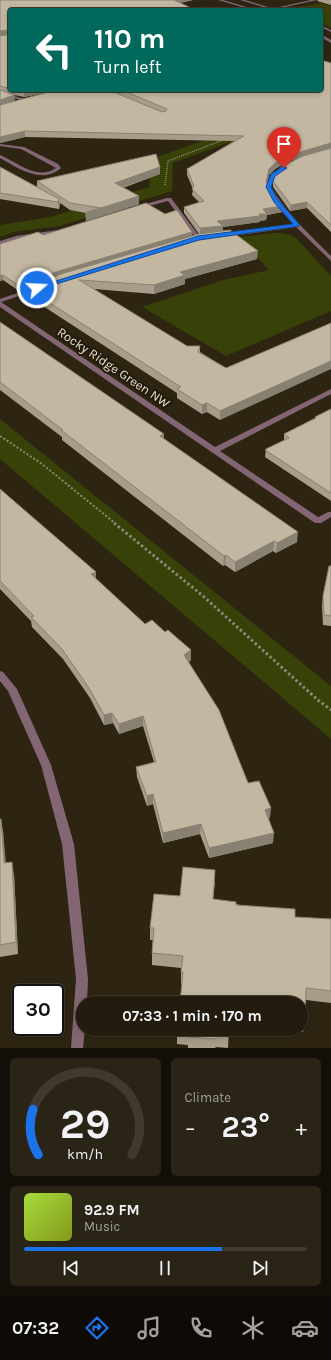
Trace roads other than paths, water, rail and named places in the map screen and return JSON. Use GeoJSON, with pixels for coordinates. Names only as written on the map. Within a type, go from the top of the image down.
{"type":"FeatureCollection","features":[{"type":"Feature","properties":{"kind":"street"},"geometry":{"type":"LineString","coordinates":[[220,0],[248,8]]}},
{"type":"Feature","properties":{"kind":"street"},"geometry":{"type":"LineString","coordinates":[[242,0],[268,8]]}},
{"type":"Feature","properties":{"kind":"street"},"geometry":{"type":"LineString","coordinates":[[282,8],[315,0]]}},
{"type":"Feature","properties":{"kind":"street"},"geometry":{"type":"LineString","coordinates":[[0,93],[24,100]]}},
{"type":"Feature","properties":{"kind":"street"},"geometry":{"type":"LineString","coordinates":[[18,102],[32,98]]}},
{"type":"Feature","properties":{"kind":"street"},"geometry":{"type":"LineString","coordinates":[[0,145],[22,148],[56,165],[59,168],[50,173],[35,173],[0,156]]}},
{"type":"Feature","properties":{"kind":"street"},"geometry":{"type":"LineString","coordinates":[[290,165],[273,176],[269,187],[276,201],[297,225],[323,247],[331,259]]}},
{"type":"Feature","properties":{"kind":"street"},"geometry":{"type":"LineString","coordinates":[[135,208],[169,199],[198,238]]}},
{"type":"Feature","properties":{"kind":"street"},"geometry":{"type":"LineString","coordinates":[[221,235],[297,225]]}},
{"type":"Feature","properties":{"kind":"street"},"geometry":{"type":"LineString","coordinates":[[0,243],[16,238],[63,231]]}},
{"type":"Feature","properties":{"kind":"street"},"geometry":{"type":"LineString","coordinates":[[190,240],[205,237]]}},
{"type":"Feature","properties":{"kind":"street","name":"Rocky Ridge Green NW"},"geometry":{"type":"LineString","coordinates":[[0,302],[41,287]]}},
{"type":"Feature","properties":{"kind":"street","name":"Rocky Ridge Green NW"},"geometry":{"type":"LineString","coordinates":[[0,302],[318,521],[331,514]]}},
{"type":"Feature","properties":{"kind":"street"},"geometry":{"type":"LineString","coordinates":[[215,450],[331,391]]}},
{"type":"Feature","properties":{"kind":"street"},"geometry":{"type":"LineString","coordinates":[[0,674],[12,689],[46,765],[68,844],[82,979],[77,1048]]}}]}
